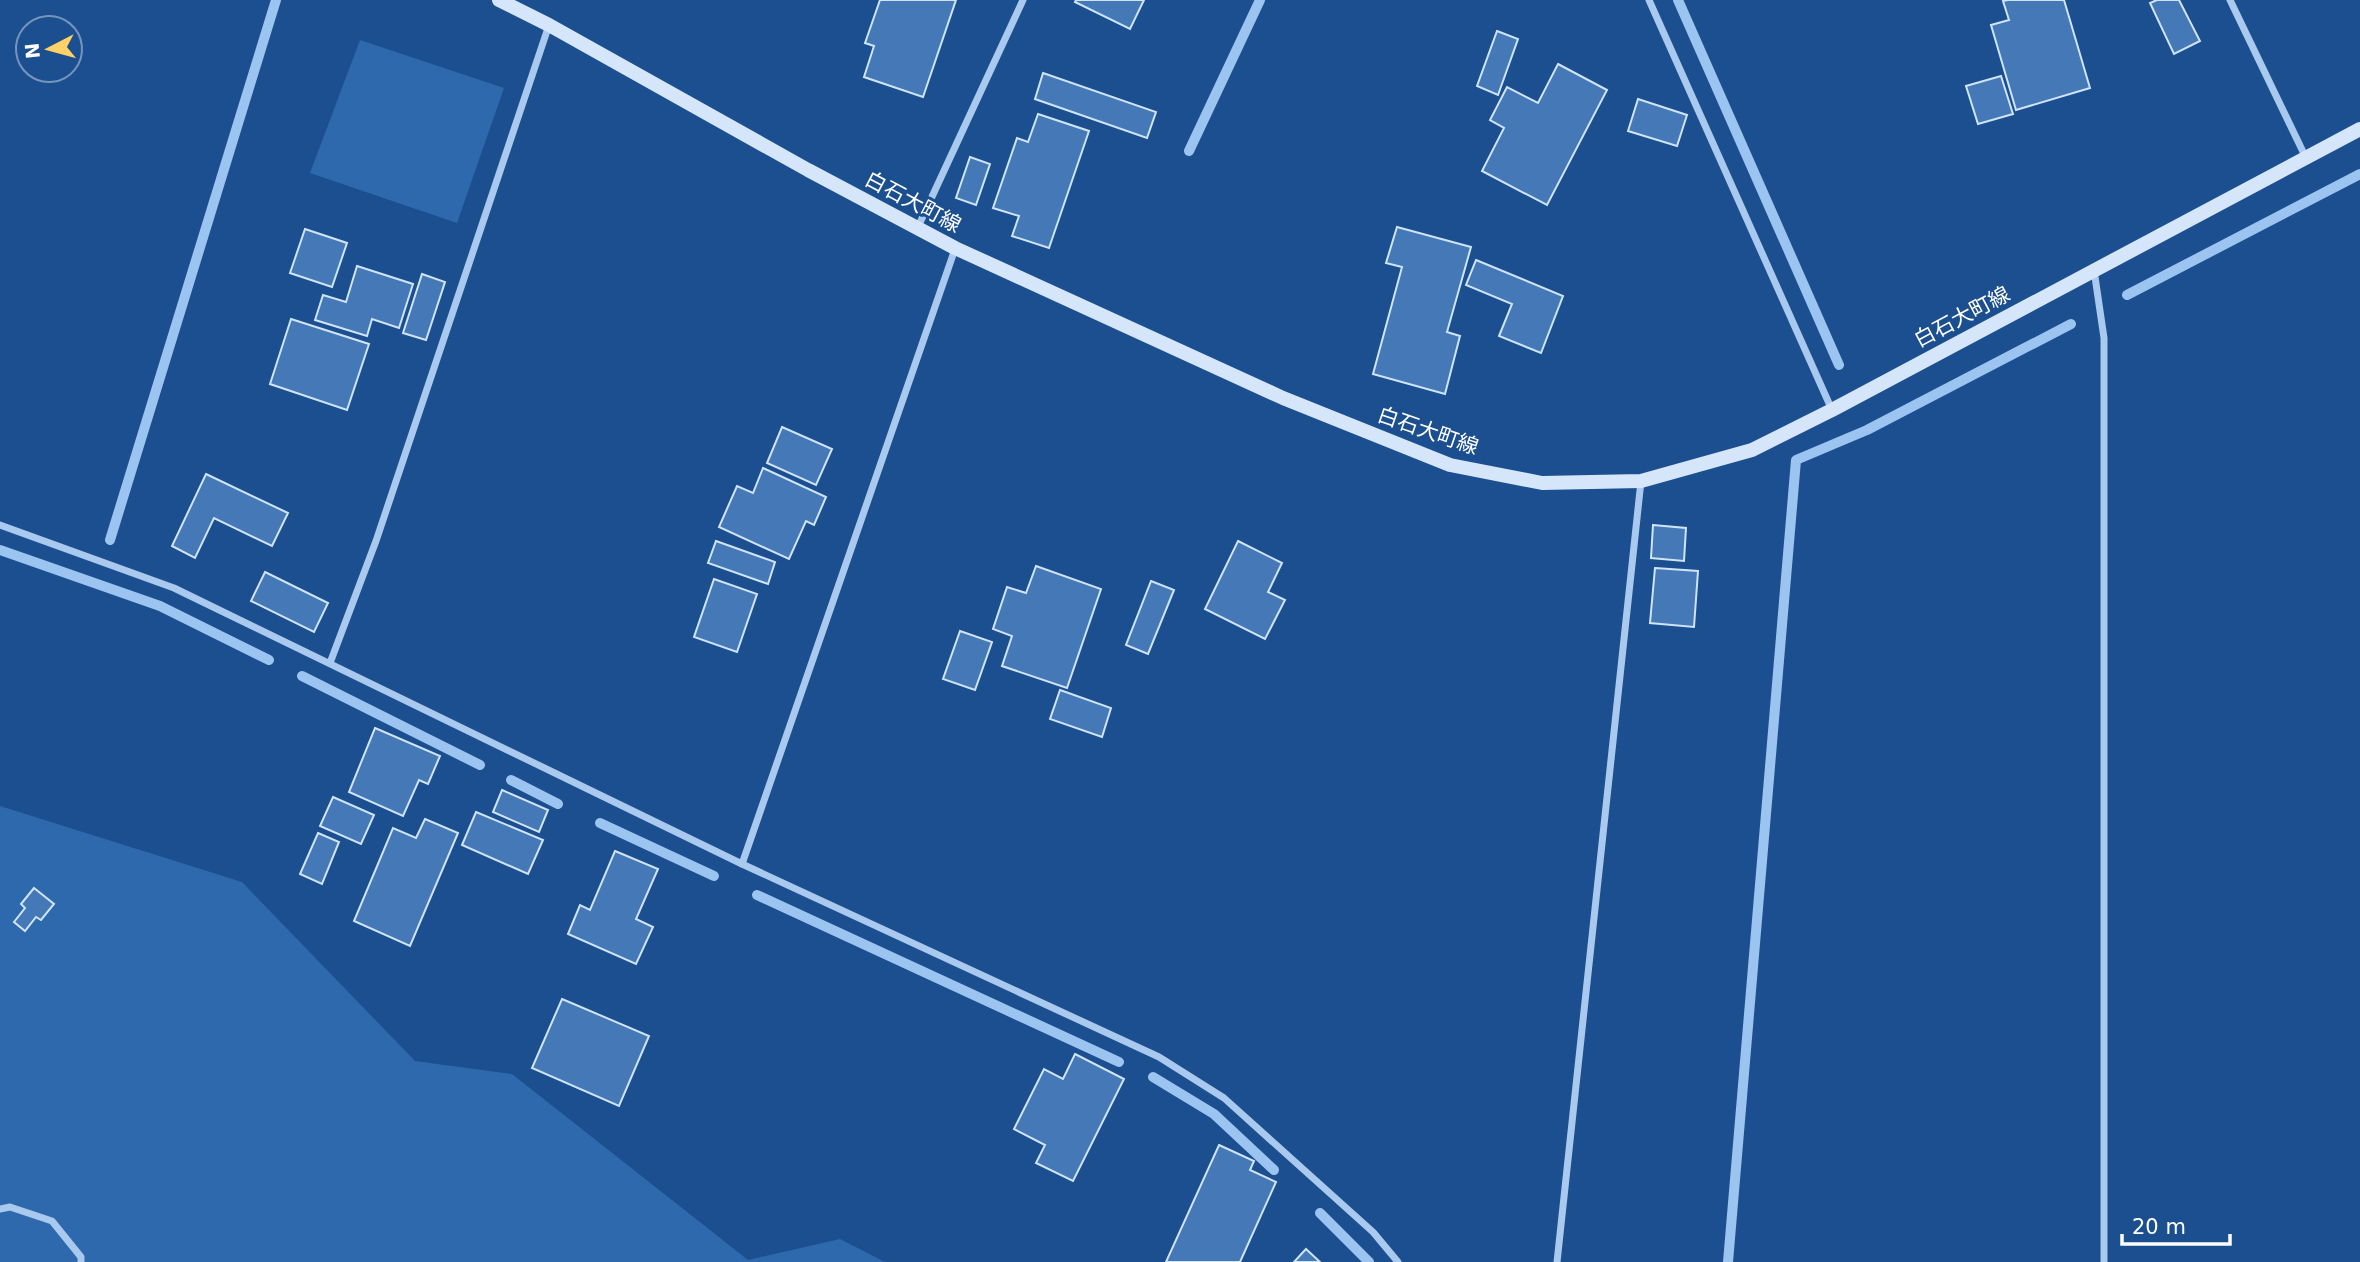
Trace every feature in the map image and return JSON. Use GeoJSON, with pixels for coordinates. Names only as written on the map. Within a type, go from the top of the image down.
{"type":"FeatureCollection","features":[{"type":"Feature","properties":{"kind":"main road","name":"白石大町線"},"geometry":{"type":"LineString","coordinates":[[499,0],[955,248],[1283,398],[1450,465],[1542,483],[1641,481],[1752,450],[2360,129]]}},
{"type":"Feature","properties":{"kind":"street"},"geometry":{"type":"LineString","coordinates":[[918,227],[1024,0]]}},
{"type":"Feature","properties":{"kind":"street"},"geometry":{"type":"LineString","coordinates":[[1650,0],[1832,410]]}},
{"type":"Feature","properties":{"kind":"street"},"geometry":{"type":"LineString","coordinates":[[2230,0],[2306,158]]}},
{"type":"Feature","properties":{"kind":"street"},"geometry":{"type":"LineString","coordinates":[[330,663],[376,541],[549,25]]}},
{"type":"Feature","properties":{"kind":"street"},"geometry":{"type":"LineString","coordinates":[[742,864],[955,248]]}},
{"type":"Feature","properties":{"kind":"street"},"geometry":{"type":"LineString","coordinates":[[2094,270],[2104,338],[2104,1262]]}},
{"type":"Feature","properties":{"kind":"street"},"geometry":{"type":"LineString","coordinates":[[1557,1262],[1641,481]]}},
{"type":"Feature","properties":{"kind":"street"},"geometry":{"type":"LineString","coordinates":[[0,525],[174,588],[742,864],[1158,1057],[1224,1098],[1373,1232],[1398,1262]]}},
{"type":"Feature","properties":{"kind":"street"},"geometry":{"type":"LineString","coordinates":[[0,1209],[10,1207],[52,1221],[81,1257],[81,1262]]}},
{"type":"Feature","properties":{"kind":"shaded area"},"geometry":{"type":"Polygon","coordinates":[[[360,40],[504,88],[457,223],[310,173],[360,40]]]}},
{"type":"Feature","properties":{"kind":"shaded area"},"geometry":{"type":"Polygon","coordinates":[[[0,806],[242,882],[415,1061],[512,1074],[748,1260],[840,1239],[885,1262],[0,1262],[0,806]]]}},
{"type":"Feature","properties":{"kind":"building"},"geometry":{"type":"Polygon","coordinates":[[[880,0],[956,0],[923,97],[864,77],[874,46],[865,43],[880,0]]]}},
{"type":"Feature","properties":{"kind":"building"},"geometry":{"type":"Polygon","coordinates":[[[1144,0],[1130,29],[1075,2],[1144,0]]]}},
{"type":"Feature","properties":{"kind":"building"},"geometry":{"type":"Polygon","coordinates":[[[2064,0],[2090,88],[2016,110],[1991,25],[2009,20],[2003,1],[2064,0]]]}},
{"type":"Feature","properties":{"kind":"building"},"geometry":{"type":"Polygon","coordinates":[[[2157,0],[2179,0],[2200,41],[2174,54],[2150,3],[2157,0]]]}},
{"type":"Feature","properties":{"kind":"building"},"geometry":{"type":"Polygon","coordinates":[[[1497,31],[1518,39],[1498,95],[1477,86],[1497,31]]]}},
{"type":"Feature","properties":{"kind":"building"},"geometry":{"type":"Polygon","coordinates":[[[1558,64],[1607,90],[1547,205],[1482,171],[1504,128],[1490,120],[1507,87],[1538,103],[1558,64]]]}},
{"type":"Feature","properties":{"kind":"building"},"geometry":{"type":"Polygon","coordinates":[[[1043,73],[1156,112],[1147,138],[1035,99],[1043,73]]]}},
{"type":"Feature","properties":{"kind":"building"},"geometry":{"type":"Polygon","coordinates":[[[2001,76],[2013,114],[1978,124],[1966,86],[2001,76]]]}},
{"type":"Feature","properties":{"kind":"building"},"geometry":{"type":"Polygon","coordinates":[[[1638,99],[1687,115],[1677,146],[1628,131],[1638,99]]]}},
{"type":"Feature","properties":{"kind":"building"},"geometry":{"type":"Polygon","coordinates":[[[1038,114],[1089,131],[1049,248],[1012,236],[1019,216],[993,208],[1017,138],[1028,142],[1038,114]]]}},
{"type":"Feature","properties":{"kind":"building"},"geometry":{"type":"Polygon","coordinates":[[[970,157],[990,164],[976,205],[956,198],[970,157]]]}},
{"type":"Feature","properties":{"kind":"building"},"geometry":{"type":"Polygon","coordinates":[[[1397,227],[1471,247],[1447,332],[1460,336],[1445,394],[1373,374],[1402,267],[1386,263],[1397,227]]]}},
{"type":"Feature","properties":{"kind":"building"},"geometry":{"type":"Polygon","coordinates":[[[305,229],[347,243],[332,287],[290,273],[305,229]]]}},
{"type":"Feature","properties":{"kind":"building"},"geometry":{"type":"Polygon","coordinates":[[[1476,260],[1563,296],[1541,353],[1499,336],[1512,304],[1466,285],[1476,260]]]}},
{"type":"Feature","properties":{"kind":"building"},"geometry":{"type":"Polygon","coordinates":[[[357,266],[413,284],[399,328],[372,319],[367,336],[315,320],[323,295],[346,302],[357,266]]]}},
{"type":"Feature","properties":{"kind":"building"},"geometry":{"type":"Polygon","coordinates":[[[422,274],[445,282],[426,340],[403,333],[422,274]]]}},
{"type":"Feature","properties":{"kind":"building"},"geometry":{"type":"Polygon","coordinates":[[[291,319],[369,344],[347,410],[270,384],[291,319]]]}},
{"type":"Feature","properties":{"kind":"building"},"geometry":{"type":"Polygon","coordinates":[[[782,427],[832,449],[816,485],[767,463],[782,427]]]}},
{"type":"Feature","properties":{"kind":"building"},"geometry":{"type":"Polygon","coordinates":[[[763,468],[826,497],[814,525],[806,521],[789,559],[719,527],[737,486],[753,493],[763,468]]]}},
{"type":"Feature","properties":{"kind":"building"},"geometry":{"type":"Polygon","coordinates":[[[206,474],[288,513],[272,546],[214,518],[195,558],[172,546],[206,474]]]}},
{"type":"Feature","properties":{"kind":"building"},"geometry":{"type":"Polygon","coordinates":[[[1653,525],[1686,528],[1684,561],[1651,558],[1653,525]]]}},
{"type":"Feature","properties":{"kind":"building"},"geometry":{"type":"Polygon","coordinates":[[[716,541],[775,562],[768,584],[708,563],[716,541]]]}},
{"type":"Feature","properties":{"kind":"building"},"geometry":{"type":"Polygon","coordinates":[[[1238,541],[1282,563],[1268,592],[1285,600],[1265,639],[1205,609],[1238,541]]]}},
{"type":"Feature","properties":{"kind":"building"},"geometry":{"type":"Polygon","coordinates":[[[1036,566],[1101,589],[1067,688],[1002,666],[1012,636],[993,629],[1007,587],[1026,593],[1036,566]]]}},
{"type":"Feature","properties":{"kind":"building"},"geometry":{"type":"Polygon","coordinates":[[[1655,568],[1698,571],[1694,627],[1650,623],[1655,568]]]}},
{"type":"Feature","properties":{"kind":"building"},"geometry":{"type":"Polygon","coordinates":[[[265,572],[328,603],[314,632],[251,601],[265,572]]]}},
{"type":"Feature","properties":{"kind":"building"},"geometry":{"type":"Polygon","coordinates":[[[714,579],[757,594],[737,652],[694,637],[714,579]]]}},
{"type":"Feature","properties":{"kind":"building"},"geometry":{"type":"Polygon","coordinates":[[[1151,581],[1174,590],[1148,654],[1126,645],[1151,581]]]}},
{"type":"Feature","properties":{"kind":"building"},"geometry":{"type":"Polygon","coordinates":[[[960,631],[992,642],[975,690],[943,679],[960,631]]]}},
{"type":"Feature","properties":{"kind":"building"},"geometry":{"type":"Polygon","coordinates":[[[1060,690],[1111,708],[1102,737],[1050,719],[1060,690]]]}},
{"type":"Feature","properties":{"kind":"building"},"geometry":{"type":"Polygon","coordinates":[[[375,728],[440,756],[428,784],[419,780],[403,816],[349,792],[375,728]]]}},
{"type":"Feature","properties":{"kind":"building"},"geometry":{"type":"Polygon","coordinates":[[[502,790],[548,810],[539,832],[493,812],[502,790]]]}},
{"type":"Feature","properties":{"kind":"building"},"geometry":{"type":"Polygon","coordinates":[[[333,797],[374,815],[361,844],[320,826],[333,797]]]}},
{"type":"Feature","properties":{"kind":"building"},"geometry":{"type":"Polygon","coordinates":[[[476,812],[543,840],[528,874],[462,845],[476,812]]]}},
{"type":"Feature","properties":{"kind":"building"},"geometry":{"type":"Polygon","coordinates":[[[425,819],[458,833],[410,946],[354,921],[393,828],[416,838],[425,819]]]}},
{"type":"Feature","properties":{"kind":"building"},"geometry":{"type":"Polygon","coordinates":[[[318,833],[339,842],[322,884],[300,874],[318,833]]]}},
{"type":"Feature","properties":{"kind":"building"},"geometry":{"type":"Polygon","coordinates":[[[615,851],[658,869],[636,919],[653,927],[636,964],[568,934],[580,905],[590,910],[615,851]]]}},
{"type":"Feature","properties":{"kind":"building"},"geometry":{"type":"Polygon","coordinates":[[[34,888],[54,904],[41,920],[36,917],[25,931],[14,922],[25,908],[21,904],[34,888]]]}},
{"type":"Feature","properties":{"kind":"building"},"geometry":{"type":"Polygon","coordinates":[[[562,999],[649,1036],[619,1106],[532,1068],[562,999]]]}},
{"type":"Feature","properties":{"kind":"building"},"geometry":{"type":"Polygon","coordinates":[[[1075,1054],[1124,1079],[1073,1181],[1036,1163],[1045,1145],[1014,1129],[1044,1069],[1063,1079],[1075,1054]]]}},
{"type":"Feature","properties":{"kind":"building"},"geometry":{"type":"Polygon","coordinates":[[[1219,1145],[1254,1161],[1250,1170],[1276,1182],[1240,1262],[1166,1262],[1219,1145]]]}},
{"type":"Feature","properties":{"kind":"building"},"geometry":{"type":"Polygon","coordinates":[[[1306,1249],[1320,1262],[1294,1262],[1306,1249]]]}},
{"type":"Feature","properties":{"kind":"waterway"},"geometry":{"type":"LineString","coordinates":[[110,540],[276,0]]}},
{"type":"Feature","properties":{"kind":"waterway"},"geometry":{"type":"LineString","coordinates":[[1189,151],[1260,0]]}},
{"type":"Feature","properties":{"kind":"waterway"},"geometry":{"type":"LineString","coordinates":[[1678,0],[1839,365]]}},
{"type":"Feature","properties":{"kind":"waterway"},"geometry":{"type":"LineString","coordinates":[[2127,295],[2360,174]]}},
{"type":"Feature","properties":{"kind":"waterway"},"geometry":{"type":"LineString","coordinates":[[1728,1262],[1796,460],[1867,430],[2071,324]]}},
{"type":"Feature","properties":{"kind":"waterway"},"geometry":{"type":"LineString","coordinates":[[0,550],[160,606],[269,660]]}},
{"type":"Feature","properties":{"kind":"waterway"},"geometry":{"type":"LineString","coordinates":[[302,676],[480,765]]}},
{"type":"Feature","properties":{"kind":"waterway"},"geometry":{"type":"LineString","coordinates":[[511,780],[558,804]]}},
{"type":"Feature","properties":{"kind":"waterway"},"geometry":{"type":"LineString","coordinates":[[600,823],[714,876]]}},
{"type":"Feature","properties":{"kind":"waterway"},"geometry":{"type":"LineString","coordinates":[[757,895],[1119,1062]]}},
{"type":"Feature","properties":{"kind":"waterway"},"geometry":{"type":"LineString","coordinates":[[1153,1077],[1214,1114],[1274,1170]]}},
{"type":"Feature","properties":{"kind":"waterway"},"geometry":{"type":"LineString","coordinates":[[1320,1213],[1369,1262]]}}]}
